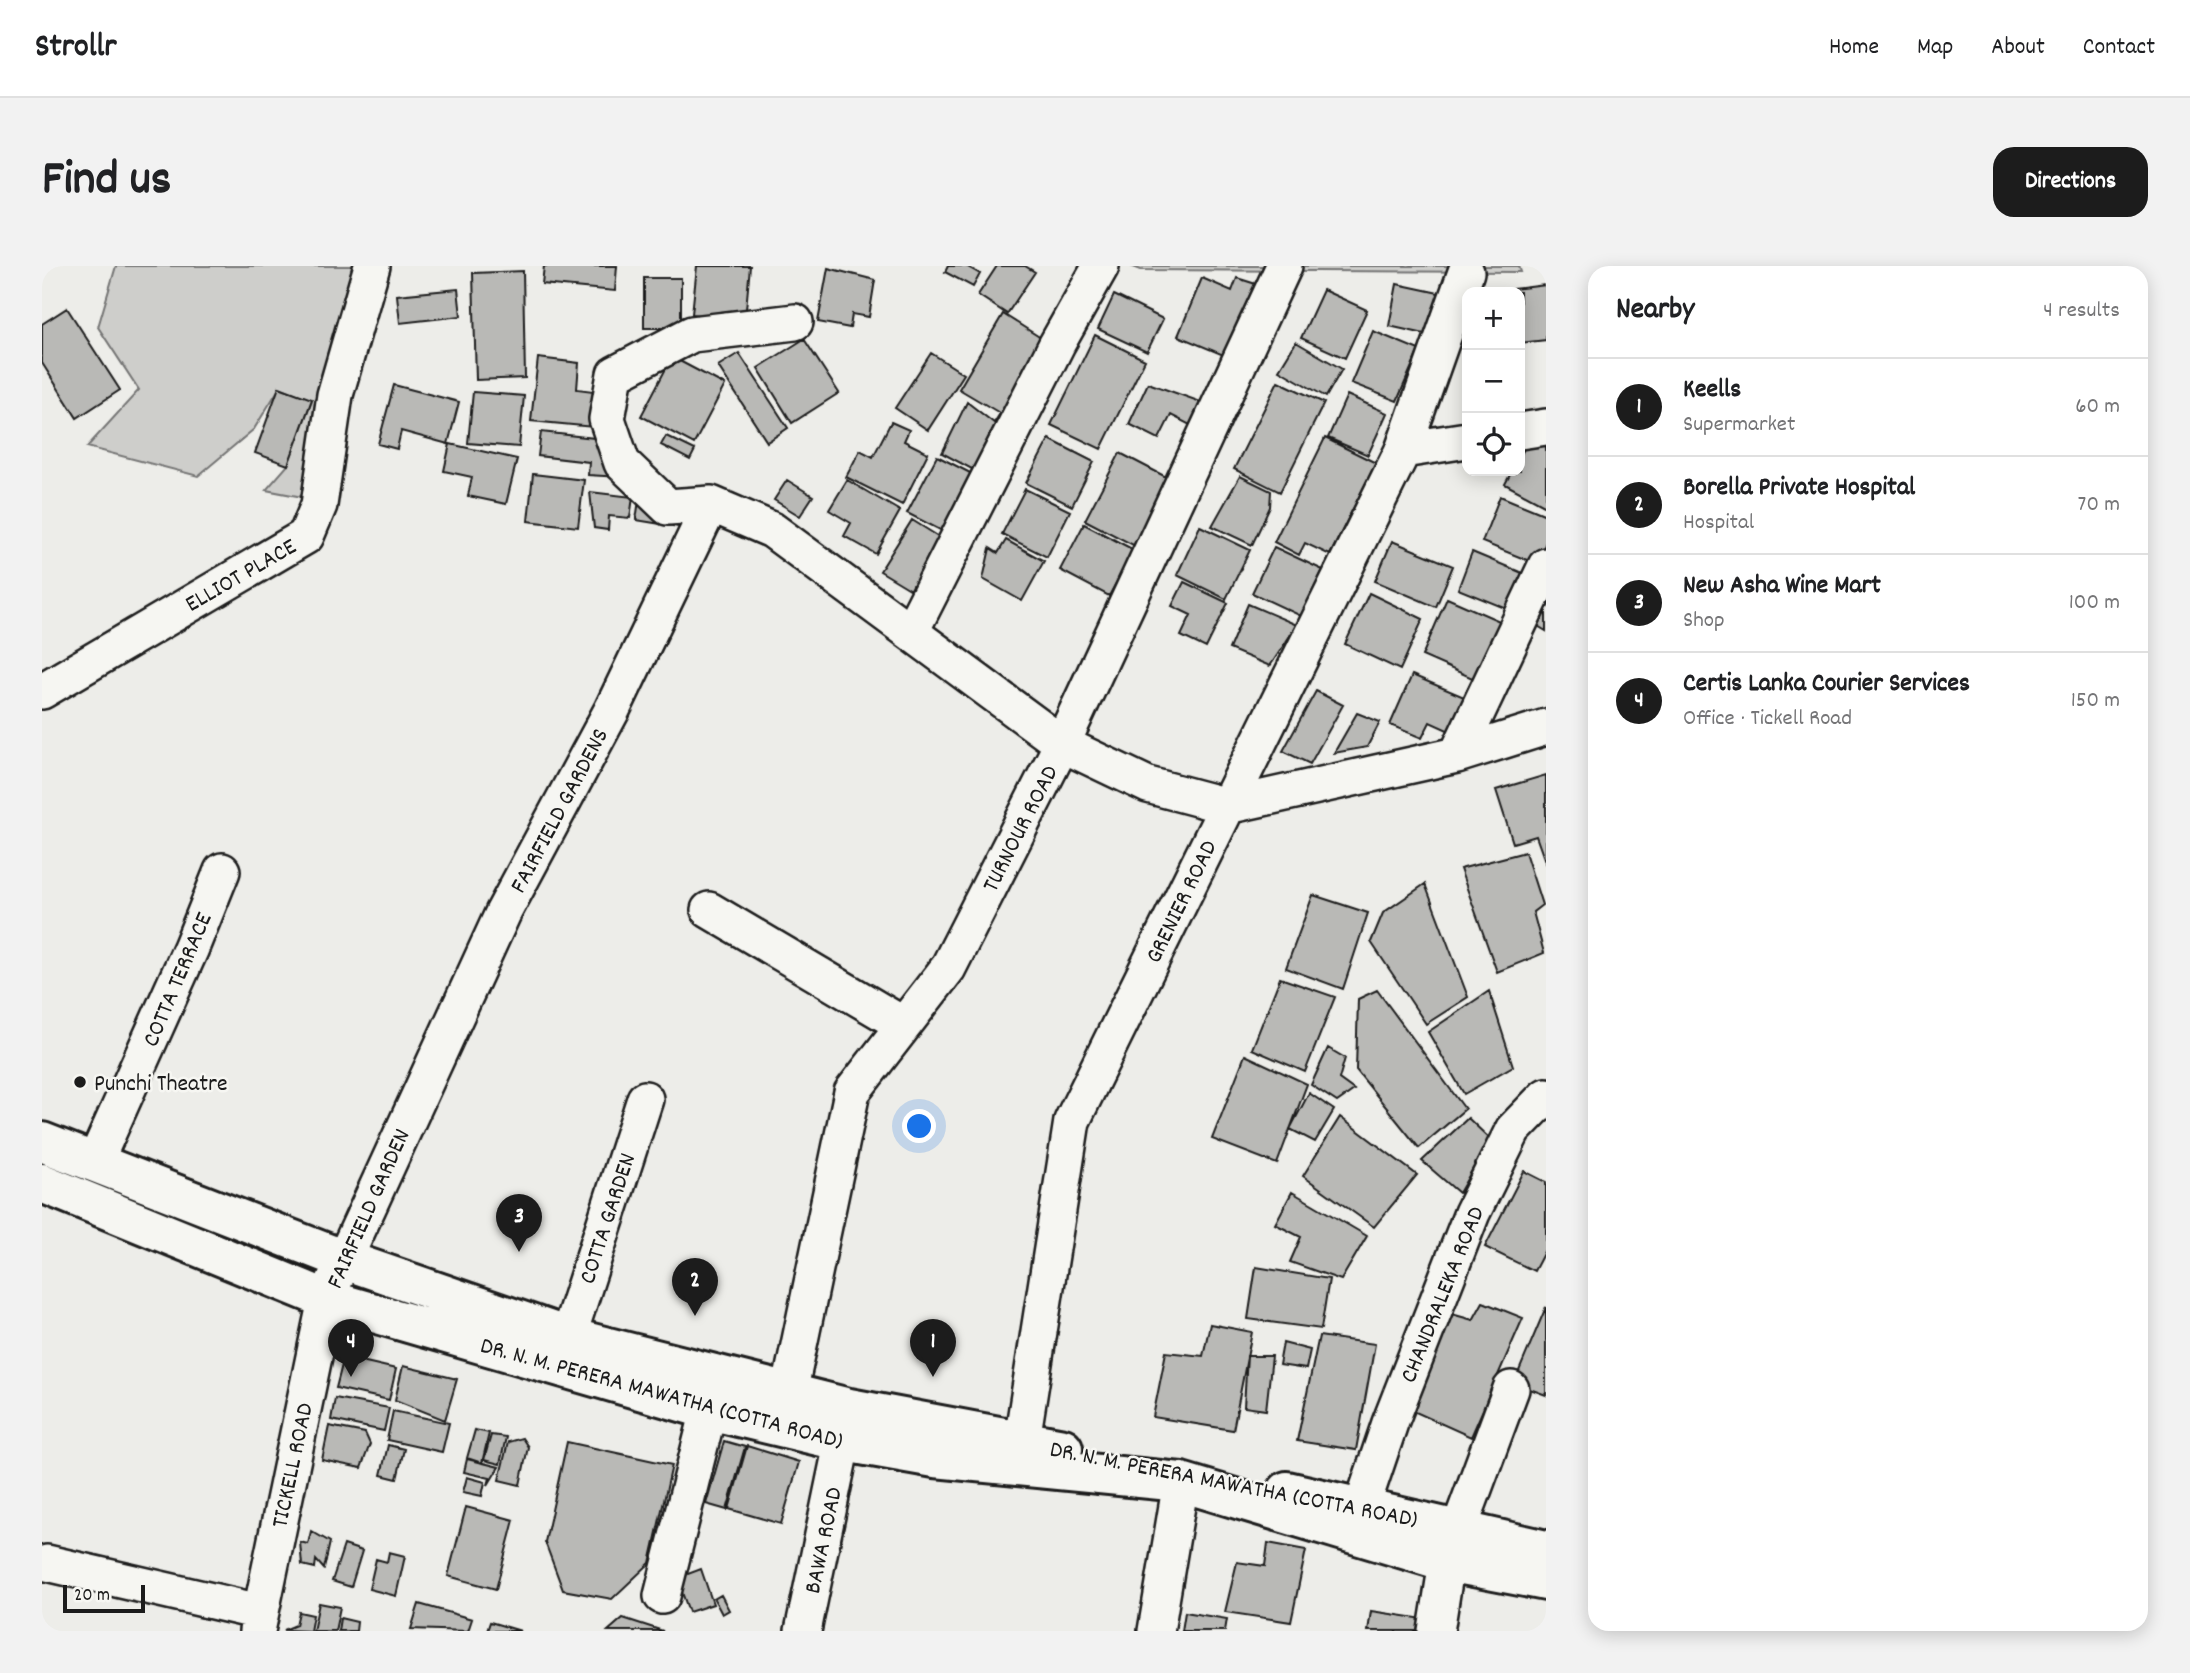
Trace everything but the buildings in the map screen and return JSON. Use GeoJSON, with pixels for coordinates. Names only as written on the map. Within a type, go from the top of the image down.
{"type":"FeatureCollection","features":[{"type":"Feature","properties":{"kind":"main road","name":"DR. N. M. PERERA MAWATHA (COTTA ROAD)"},"geometry":{"type":"LineString","coordinates":[[42,1142],[342,1259],[568,1337],[789,1393],[846,1425],[935,1458],[1181,1482],[1453,1546],[1546,1550]]}},
{"type":"Feature","properties":{"kind":"main road","name":"DR. N. M. PERERA MAWATHA (COTTA ROAD)"},"geometry":{"type":"LineString","coordinates":[[42,1183],[326,1298],[709,1410],[1022,1440],[1362,1506],[1453,1546],[1546,1581]]}},
{"type":"Feature","properties":{"kind":"street","name":"ELLIOT PLACE"},"geometry":{"type":"LineString","coordinates":[[42,691],[306,536],[319,505],[335,395],[372,266]]}},
{"type":"Feature","properties":{"kind":"street"},"geometry":{"type":"LineString","coordinates":[[911,631],[1056,344],[1101,266]]}},
{"type":"Feature","properties":{"kind":"street","name":"TURNOUR ROAD"},"geometry":{"type":"LineString","coordinates":[[789,1393],[852,1091],[947,968],[1062,744],[1284,266]]}},
{"type":"Feature","properties":{"kind":"street","name":"GRENIER ROAD"},"geometry":{"type":"LineString","coordinates":[[1022,1440],[1072,1121],[1403,450],[1466,272]]}},
{"type":"Feature","properties":{"kind":"street"},"geometry":{"type":"LineString","coordinates":[[795,322],[692,334],[615,374],[607,419],[622,463],[668,507],[711,504],[772,530],[1062,744],[1148,785],[1227,806],[1457,755],[1546,727]]}},
{"type":"Feature","properties":{"kind":"street"},"geometry":{"type":"LineString","coordinates":[[1525,430],[1546,427]]}},
{"type":"Feature","properties":{"kind":"street"},"geometry":{"type":"LineString","coordinates":[[1403,450],[1462,441]]}},
{"type":"Feature","properties":{"kind":"street","name":"FAIRFIELD GARDENS"},"geometry":{"type":"LineString","coordinates":[[408,1117],[503,913],[612,710],[711,504]]}},
{"type":"Feature","properties":{"kind":"street"},"geometry":{"type":"LineString","coordinates":[[1457,755],[1546,566]]}},
{"type":"Feature","properties":{"kind":"street","name":"COTTA TERRACE"},"geometry":{"type":"LineString","coordinates":[[95,1162],[222,872]]}},
{"type":"Feature","properties":{"kind":"street"},"geometry":{"type":"LineString","coordinates":[[709,910],[902,1024]]}},
{"type":"Feature","properties":{"kind":"street","name":"CHANDRALEKA ROAD"},"geometry":{"type":"LineString","coordinates":[[1362,1506],[1390,1423],[1472,1213],[1513,1130],[1546,1096]]}},
{"type":"Feature","properties":{"kind":"street","name":"COTTA GARDEN"},"geometry":{"type":"LineString","coordinates":[[568,1337],[645,1099]]}},
{"type":"Feature","properties":{"kind":"street","name":"FAIRFIELD GARDEN"},"geometry":{"type":"LineString","coordinates":[[326,1298],[408,1117]]}},
{"type":"Feature","properties":{"kind":"street","name":"TICKELL ROAD"},"geometry":{"type":"LineString","coordinates":[[259,1622],[326,1298]]}},
{"type":"Feature","properties":{"kind":"street"},"geometry":{"type":"LineString","coordinates":[[1436,1631],[1453,1546],[1511,1389]]}},
{"type":"Feature","properties":{"kind":"street"},"geometry":{"type":"LineString","coordinates":[[662,1596],[709,1410]]}},
{"type":"Feature","properties":{"kind":"street","name":"BAWA ROAD"},"geometry":{"type":"LineString","coordinates":[[803,1631],[846,1425]]}},
{"type":"Feature","properties":{"kind":"street"},"geometry":{"type":"LineString","coordinates":[[1156,1631],[1181,1482]]}},
{"type":"Feature","properties":{"kind":"street"},"geometry":{"type":"LineString","coordinates":[[47,1563],[259,1622]]}},
{"type":"Feature","properties":{"kind":"shaded area"},"geometry":{"type":"Polygon","coordinates":[[[116,266],[361,266],[308,498],[266,490],[288,465],[312,400],[280,387],[254,429],[198,476],[87,447],[139,390],[98,327],[116,266]]]}},
{"type":"Feature","properties":{"kind":"shaded area"},"geometry":{"type":"Polygon","coordinates":[[[1131,266],[1519,266],[1521,272],[1141,270],[1131,266]]]}},
{"type":"Feature","properties":{"kind":"place","name":"Punchi Theatre"},"geometry":{"type":"Point","coordinates":[80,1082]}},
{"type":"Feature","properties":{"kind":"place","name":"New Asha Wine Mart"},"geometry":{"type":"Point","coordinates":[519,1252]}},
{"type":"Feature","properties":{"kind":"place","name":"Borella Private Hospital"},"geometry":{"type":"Point","coordinates":[695,1316]}},
{"type":"Feature","properties":{"kind":"place","name":"Certis Lanka Courier Services"},"geometry":{"type":"Point","coordinates":[351,1377]}},
{"type":"Feature","properties":{"kind":"place","name":"Keells"},"geometry":{"type":"Point","coordinates":[933,1377]}}]}
